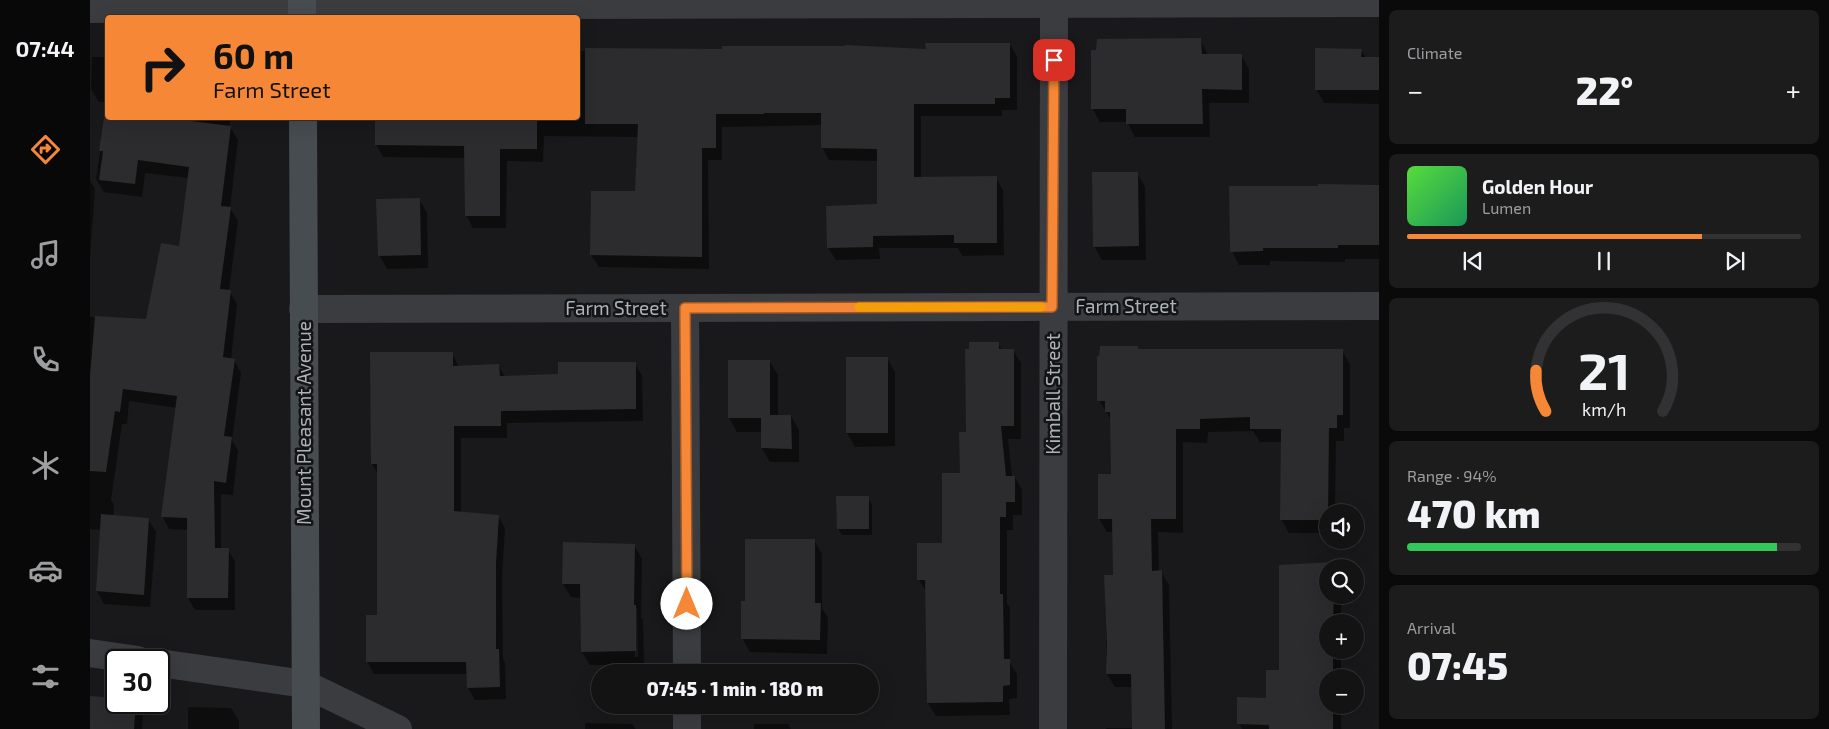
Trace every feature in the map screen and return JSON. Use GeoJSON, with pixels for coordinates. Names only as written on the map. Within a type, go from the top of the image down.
{"type":"FeatureCollection","features":[{"type":"Feature","properties":{"kind":"main road","name":"Mount Pleasant Avenue"},"geometry":{"type":"LineString","coordinates":[[303,120],[306,729]]}},
{"type":"Feature","properties":{"kind":"street","name":"Kimball Street"},"geometry":{"type":"LineString","coordinates":[[1054,2],[1052,307],[1054,729]]}},
{"type":"Feature","properties":{"kind":"street"},"geometry":{"type":"LineString","coordinates":[[90,9],[691,3],[1379,3]]}},
{"type":"Feature","properties":{"kind":"street","name":"Farm Street"},"geometry":{"type":"LineString","coordinates":[[303,309],[1379,306]]}},
{"type":"Feature","properties":{"kind":"street"},"geometry":{"type":"LineString","coordinates":[[685,308],[687,664]]}},
{"type":"Feature","properties":{"kind":"street"},"geometry":{"type":"LineString","coordinates":[[90,653],[105,655]]}},
{"type":"Feature","properties":{"kind":"street"},"geometry":{"type":"LineString","coordinates":[[170,665],[305,684],[398,729]]}},
{"type":"Feature","properties":{"kind":"street"},"geometry":{"type":"LineString","coordinates":[[687,714],[687,729]]}},
{"type":"Feature","properties":{"kind":"building"},"geometry":{"type":"Polygon","coordinates":[[[1201,38],[1202,54],[1242,54],[1242,90],[1202,89],[1203,124],[1126,124],[1126,109],[1091,109],[1091,50],[1096,50],[1097,39],[1201,38]]]}},
{"type":"Feature","properties":{"kind":"building"},"geometry":{"type":"Polygon","coordinates":[[[925,43],[1010,43],[1010,98],[995,98],[995,104],[914,104],[914,177],[997,176],[997,243],[954,243],[954,235],[873,236],[873,247],[827,248],[826,206],[877,204],[877,149],[821,148],[821,113],[716,114],[716,148],[702,148],[702,257],[590,255],[591,191],[635,191],[638,124],[585,124],[585,48],[722,49],[722,46],[845,45],[926,49],[925,43]]]}},
{"type":"Feature","properties":{"kind":"building"},"geometry":{"type":"Polygon","coordinates":[[[1315,48],[1362,49],[1361,57],[1379,57],[1379,90],[1315,90],[1315,48]]]}},
{"type":"Feature","properties":{"kind":"building"},"geometry":{"type":"Polygon","coordinates":[[[104,118],[105,120],[183,120],[231,126],[221,206],[231,207],[220,289],[231,290],[223,357],[235,359],[224,436],[232,437],[226,483],[214,481],[215,548],[229,548],[228,598],[187,598],[187,518],[161,517],[177,396],[123,389],[120,412],[115,411],[106,472],[90,471],[90,376],[95,316],[146,319],[161,243],[179,246],[189,167],[138,160],[135,184],[99,180],[103,151],[99,151],[104,118]]]}},
{"type":"Feature","properties":{"kind":"building"},"geometry":{"type":"Polygon","coordinates":[[[375,120],[537,120],[537,149],[500,149],[500,216],[465,216],[464,146],[375,145],[375,120]]]}},
{"type":"Feature","properties":{"kind":"building"},"geometry":{"type":"Polygon","coordinates":[[[1092,172],[1138,172],[1139,246],[1093,247],[1092,172]]]}},
{"type":"Feature","properties":{"kind":"building"},"geometry":{"type":"Polygon","coordinates":[[[1318,184],[1379,185],[1379,245],[1338,245],[1338,248],[1263,248],[1263,251],[1230,252],[1229,186],[1318,186],[1318,184]]]}},
{"type":"Feature","properties":{"kind":"building"},"geometry":{"type":"Polygon","coordinates":[[[420,198],[421,255],[378,256],[376,199],[420,198]]]}},
{"type":"Feature","properties":{"kind":"building"},"geometry":{"type":"Polygon","coordinates":[[[969,342],[999,342],[999,349],[1014,349],[1014,426],[1001,426],[1006,476],[1015,476],[1015,502],[1006,502],[1006,517],[1000,517],[1000,594],[1003,594],[1004,659],[1010,659],[1010,685],[1003,686],[1003,702],[927,703],[925,580],[917,580],[917,543],[942,543],[942,473],[960,473],[959,432],[966,432],[965,349],[969,349],[969,342]]]}},
{"type":"Feature","properties":{"kind":"building"},"geometry":{"type":"Polygon","coordinates":[[[1100,346],[1138,346],[1138,349],[1343,349],[1343,415],[1337,415],[1337,428],[1329,428],[1328,504],[1319,504],[1319,520],[1280,520],[1281,429],[1250,429],[1250,417],[1200,419],[1200,429],[1176,429],[1176,519],[1151,519],[1152,571],[1162,570],[1165,729],[1132,729],[1131,674],[1106,674],[1107,645],[1104,575],[1113,575],[1112,519],[1098,519],[1098,474],[1111,474],[1110,412],[1105,412],[1105,401],[1097,401],[1097,356],[1099,356],[1100,346]]]}},
{"type":"Feature","properties":{"kind":"building"},"geometry":{"type":"Polygon","coordinates":[[[370,352],[453,352],[453,366],[499,364],[500,376],[558,374],[558,362],[636,362],[636,409],[501,411],[501,426],[454,426],[454,511],[499,515],[496,563],[496,649],[499,649],[500,687],[467,688],[466,662],[366,662],[366,615],[377,615],[377,464],[371,464],[370,352]]]}},
{"type":"Feature","properties":{"kind":"building"},"geometry":{"type":"Polygon","coordinates":[[[846,357],[888,357],[888,433],[846,433],[846,357]]]}},
{"type":"Feature","properties":{"kind":"building"},"geometry":{"type":"Polygon","coordinates":[[[728,360],[770,360],[770,415],[791,415],[792,449],[761,448],[761,418],[728,418],[728,360]]]}},
{"type":"Feature","properties":{"kind":"building"},"geometry":{"type":"Polygon","coordinates":[[[836,496],[869,496],[869,529],[837,529],[836,496]]]}},
{"type":"Feature","properties":{"kind":"building"},"geometry":{"type":"Polygon","coordinates":[[[101,514],[149,518],[144,595],[96,591],[101,514]]]}},
{"type":"Feature","properties":{"kind":"building"},"geometry":{"type":"Polygon","coordinates":[[[745,539],[815,539],[815,603],[821,603],[820,640],[741,639],[741,601],[745,601],[745,539]]]}},
{"type":"Feature","properties":{"kind":"building"},"geometry":{"type":"Polygon","coordinates":[[[563,542],[635,544],[634,605],[636,605],[636,651],[581,652],[580,584],[562,584],[563,542]]]}},
{"type":"Feature","properties":{"kind":"building"},"geometry":{"type":"Polygon","coordinates":[[[1319,563],[1319,604],[1334,604],[1333,614],[1319,614],[1319,659],[1333,659],[1333,669],[1319,669],[1319,714],[1333,714],[1333,729],[1269,729],[1269,725],[1237,724],[1237,697],[1266,698],[1266,670],[1279,670],[1279,565],[1319,563]]]}},
{"type":"Feature","properties":{"kind":"building"},"geometry":{"type":"Polygon","coordinates":[[[90,696],[105,697],[105,714],[135,714],[134,729],[90,729],[90,696]]]}},
{"type":"Feature","properties":{"kind":"slow traffic"},"geometry":{"type":"LineString","coordinates":[[859,307],[1041,307]]}},
{"type":"Feature","properties":{"kind":"route"},"geometry":{"type":"LineString","coordinates":[[687,604],[685,308],[1052,307],[1054,60]]}}]}
